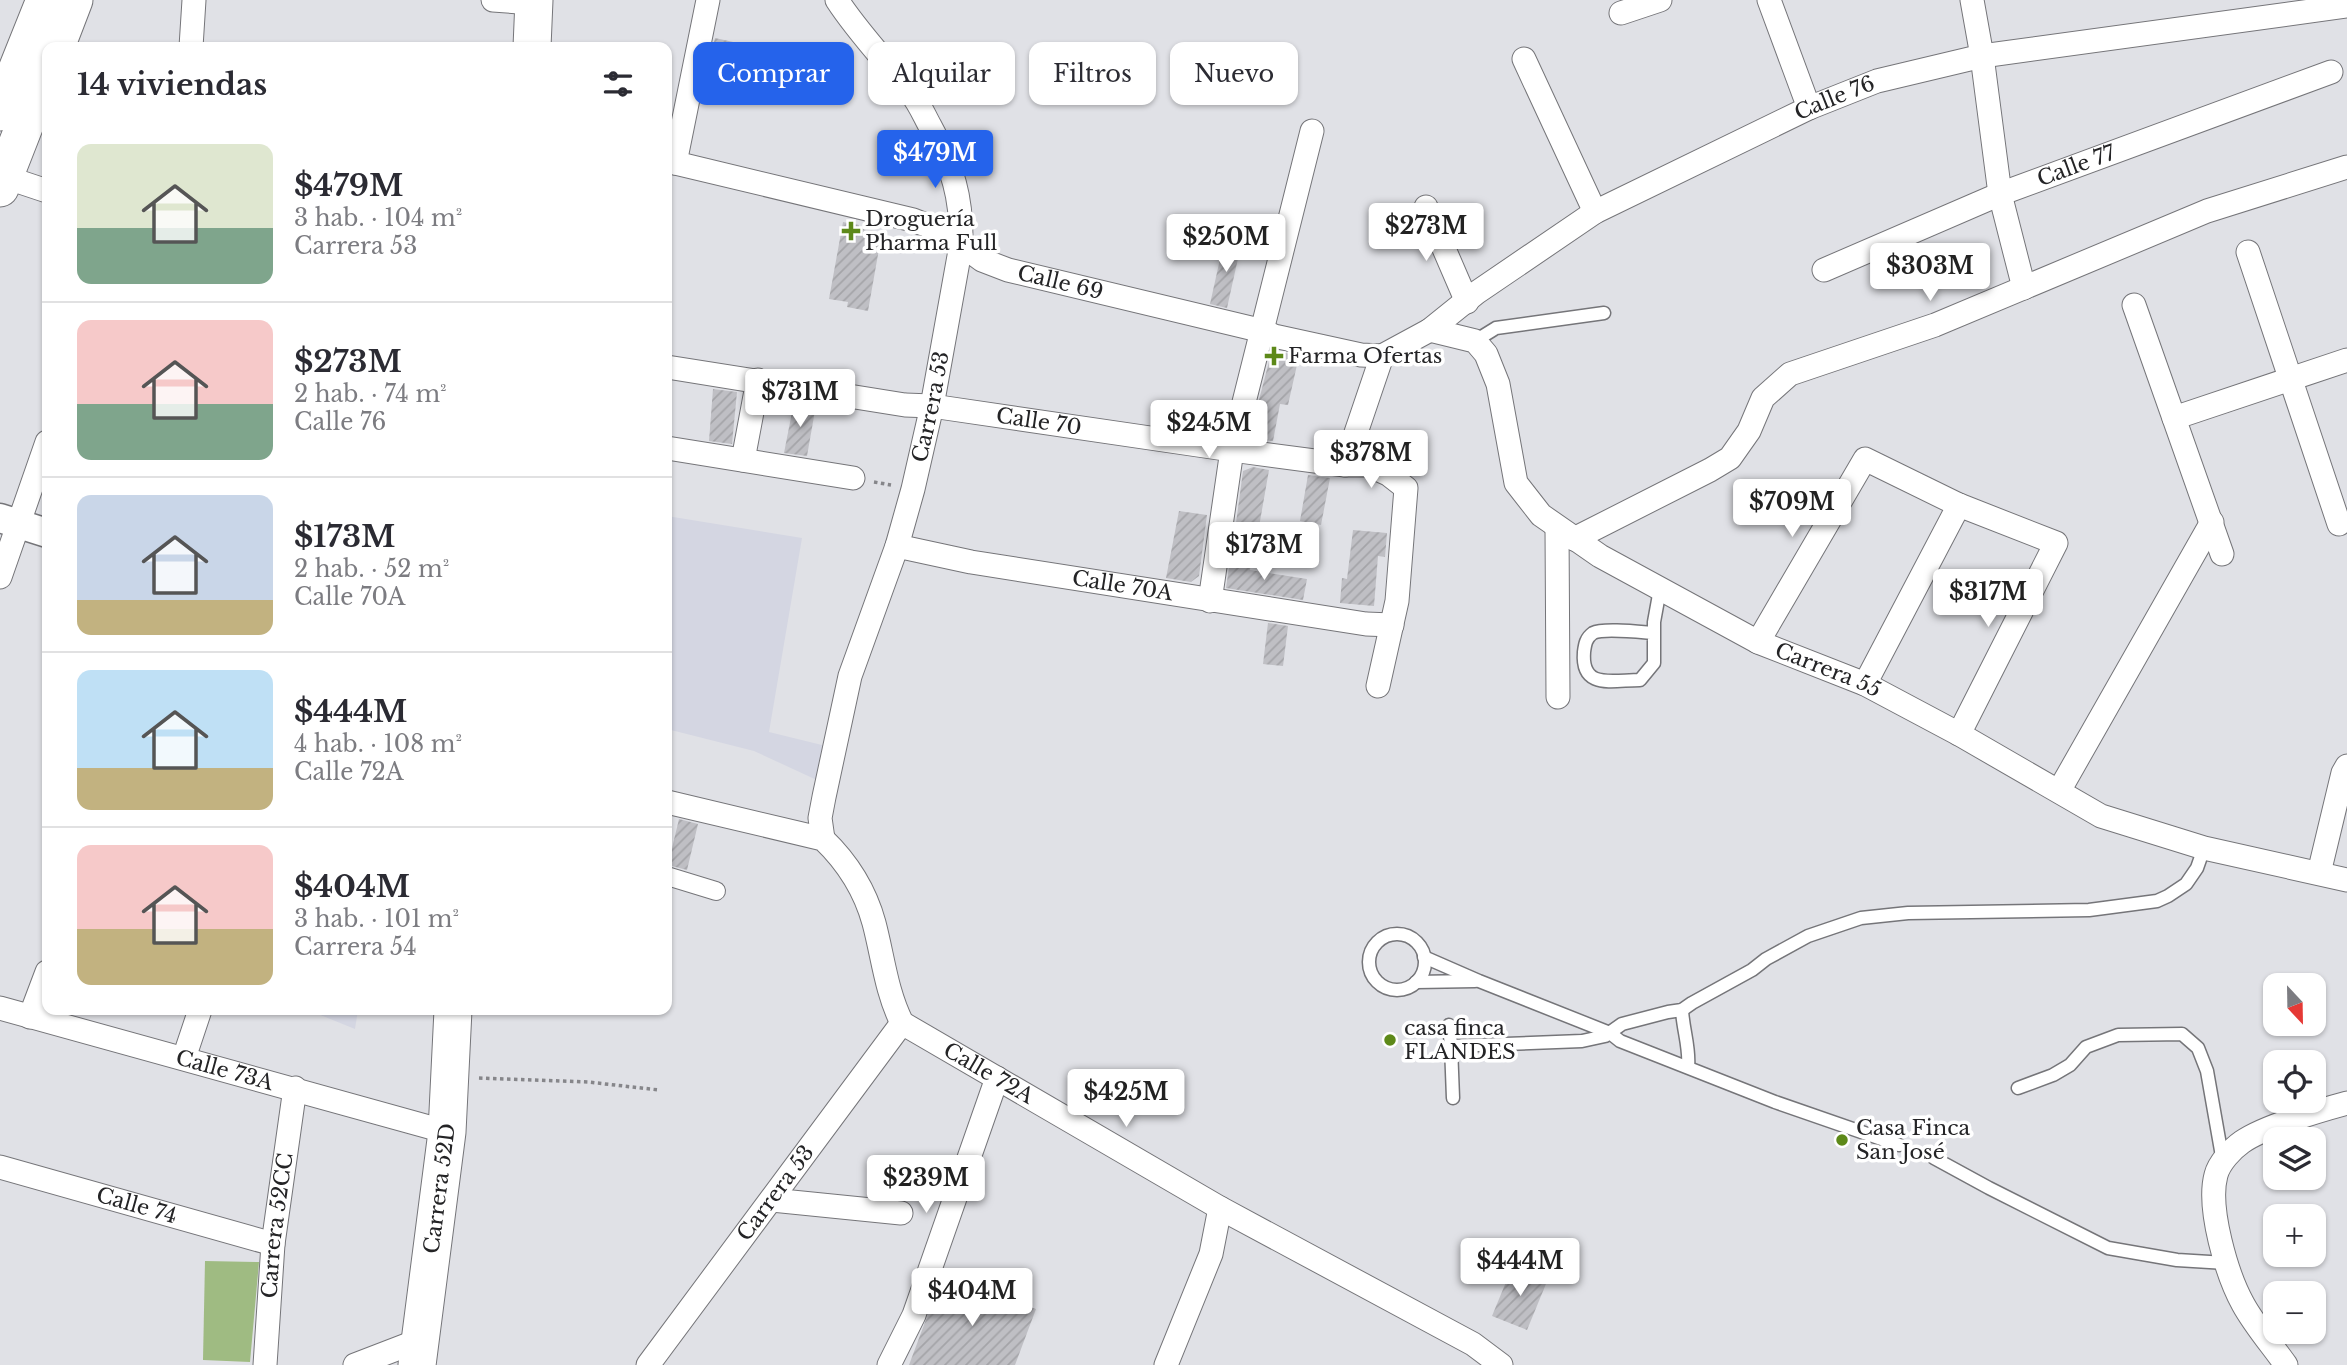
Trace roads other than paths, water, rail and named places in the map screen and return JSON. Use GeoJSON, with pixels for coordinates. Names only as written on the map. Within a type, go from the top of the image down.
{"type":"FeatureCollection","features":[{"type":"Feature","properties":{"kind":"main road"},"geometry":{"type":"LineString","coordinates":[[0,112],[45,0]]}},
{"type":"Feature","properties":{"kind":"main road"},"geometry":{"type":"LineString","coordinates":[[58,42],[74,0]]}},
{"type":"Feature","properties":{"kind":"main road"},"geometry":{"type":"LineString","coordinates":[[532,42],[534,1]]}},
{"type":"Feature","properties":{"kind":"main road"},"geometry":{"type":"LineString","coordinates":[[2,183],[42,81]]}},
{"type":"Feature","properties":{"kind":"main road","name":"Carrera 52D"},"geometry":{"type":"LineString","coordinates":[[419,1352],[447,1132],[453,1015]]}},
{"type":"Feature","properties":{"kind":"street"},"geometry":{"type":"LineString","coordinates":[[191,42],[194,0]]}},
{"type":"Feature","properties":{"kind":"street"},"geometry":{"type":"LineString","coordinates":[[493,0],[534,1]]}},
{"type":"Feature","properties":{"kind":"street"},"geometry":{"type":"LineString","coordinates":[[672,158],[708,0]]}},
{"type":"Feature","properties":{"kind":"street","name":"Carrera 53"},"geometry":{"type":"LineString","coordinates":[[823,839],[820,818],[850,676],[897,546],[913,489],[932,406],[961,245],[957,189],[948,159],[913,96],[853,25],[837,0]]}},
{"type":"Feature","properties":{"kind":"street"},"geometry":{"type":"LineString","coordinates":[[1621,13],[1660,0]]}},
{"type":"Feature","properties":{"kind":"street"},"geometry":{"type":"LineString","coordinates":[[1769,0],[1809,108]]}},
{"type":"Feature","properties":{"kind":"street"},"geometry":{"type":"LineString","coordinates":[[1972,0],[2000,194],[2024,288]]}},
{"type":"Feature","properties":{"kind":"street","name":"Calle 76"},"geometry":{"type":"LineString","coordinates":[[1382,356],[1430,330],[1595,212],[1809,108],[1877,81],[1982,56],[2347,6]]}},
{"type":"Feature","properties":{"kind":"street"},"geometry":{"type":"LineString","coordinates":[[1524,59],[1595,212]]}},
{"type":"Feature","properties":{"kind":"street","name":"Calle 77"},"geometry":{"type":"LineString","coordinates":[[1824,270],[2000,194],[2331,72]]}},
{"type":"Feature","properties":{"kind":"street"},"geometry":{"type":"LineString","coordinates":[[1210,601],[1232,450],[1312,131]]}},
{"type":"Feature","properties":{"kind":"street","name":"Calle 69"},"geometry":{"type":"LineString","coordinates":[[672,162],[913,220],[944,232],[982,260],[1008,270],[1263,331],[1274,336],[1361,355],[1382,356]]}},
{"type":"Feature","properties":{"kind":"street"},"geometry":{"type":"LineString","coordinates":[[1558,697],[1565,534],[1710,470],[1730,458],[1749,431],[1763,398],[1790,374],[1935,324],[2207,211],[2347,167]]}},
{"type":"Feature","properties":{"kind":"street"},"geometry":{"type":"LineString","coordinates":[[2,183],[42,190]]}},
{"type":"Feature","properties":{"kind":"street"},"geometry":{"type":"LineString","coordinates":[[1426,207],[1467,302]]}},
{"type":"Feature","properties":{"kind":"street"},"geometry":{"type":"LineString","coordinates":[[2248,252],[2339,524]]}},
{"type":"Feature","properties":{"kind":"street"},"geometry":{"type":"LineString","coordinates":[[2134,305],[2222,554]]}},
{"type":"Feature","properties":{"kind":"street"},"geometry":{"type":"LineString","coordinates":[[1430,330],[1475,341]]}},
{"type":"Feature","properties":{"kind":"street","name":"Carrera 55"},"geometry":{"type":"LineString","coordinates":[[1475,341],[1486,354],[1498,384],[1516,483],[1541,515],[1600,556],[1758,642],[1865,684],[2102,816],[2204,848],[2347,880]]}},
{"type":"Feature","properties":{"kind":"street"},"geometry":{"type":"LineString","coordinates":[[1345,465],[1382,356]]}},
{"type":"Feature","properties":{"kind":"street"},"geometry":{"type":"LineString","coordinates":[[2174,418],[2347,360]]}},
{"type":"Feature","properties":{"kind":"street","name":"Calle 70"},"geometry":{"type":"LineString","coordinates":[[672,368],[905,405],[932,406],[1232,450],[1368,466],[1388,474],[1406,488],[1397,601],[1392,625]]}},
{"type":"Feature","properties":{"kind":"street"},"geometry":{"type":"LineString","coordinates":[[743,460],[758,380]]}},
{"type":"Feature","properties":{"kind":"street"},"geometry":{"type":"LineString","coordinates":[[672,449],[852,478]]}},
{"type":"Feature","properties":{"kind":"street"},"geometry":{"type":"LineString","coordinates":[[0,577],[9,520],[42,452]]}},
{"type":"Feature","properties":{"kind":"street"},"geometry":{"type":"LineString","coordinates":[[1758,642],[1865,459],[1959,505],[2056,544],[1959,734]]}},
{"type":"Feature","properties":{"kind":"street"},"geometry":{"type":"LineString","coordinates":[[1865,684],[1959,505]]}},
{"type":"Feature","properties":{"kind":"street"},"geometry":{"type":"LineString","coordinates":[[9,520],[42,531]]}},
{"type":"Feature","properties":{"kind":"street"},"geometry":{"type":"LineString","coordinates":[[2059,791],[2212,522]]}},
{"type":"Feature","properties":{"kind":"street","name":"Calle 70A"},"geometry":{"type":"LineString","coordinates":[[897,546],[971,562],[1210,601],[1366,624],[1392,625]]}},
{"type":"Feature","properties":{"kind":"street"},"geometry":{"type":"LineString","coordinates":[[1378,686],[1392,625]]}},
{"type":"Feature","properties":{"kind":"street"},"geometry":{"type":"LineString","coordinates":[[2319,873],[2347,766]]}},
{"type":"Feature","properties":{"kind":"street"},"geometry":{"type":"LineString","coordinates":[[672,803],[823,839],[846,864],[858,886],[873,921],[886,981],[902,1023]]}},
{"type":"Feature","properties":{"kind":"street"},"geometry":{"type":"LineString","coordinates":[[672,878],[716,891]]}},
{"type":"Feature","properties":{"kind":"street"},"geometry":{"type":"LineString","coordinates":[[30,1017],[42,985]]}},
{"type":"Feature","properties":{"kind":"street","name":"Calle 73A"},"geometry":{"type":"LineString","coordinates":[[0,1008],[447,1132]]}},
{"type":"Feature","properties":{"kind":"street"},"geometry":{"type":"LineString","coordinates":[[184,1058],[198,1015]]}},
{"type":"Feature","properties":{"kind":"street","name":"Carrera 53"},"geometry":{"type":"LineString","coordinates":[[648,1365],[902,1023]]}},
{"type":"Feature","properties":{"kind":"street","name":"Calle 72A"},"geometry":{"type":"LineString","coordinates":[[902,1023],[1220,1208],[1473,1345],[1501,1365]]}},
{"type":"Feature","properties":{"kind":"street"},"geometry":{"type":"LineString","coordinates":[[889,1365],[914,1315],[998,1079]]}},
{"type":"Feature","properties":{"kind":"street","name":"Carrera 52CC"},"geometry":{"type":"LineString","coordinates":[[265,1365],[273,1244],[295,1088]]}},
{"type":"Feature","properties":{"kind":"street"},"geometry":{"type":"LineString","coordinates":[[2286,1365],[2244,1305],[2226,1263],[2218,1230],[2216,1175],[2242,1142],[2254,1135],[2347,1103]]}},
{"type":"Feature","properties":{"kind":"street","name":"Calle 74"},"geometry":{"type":"LineString","coordinates":[[0,1167],[273,1244]]}},
{"type":"Feature","properties":{"kind":"street"},"geometry":{"type":"LineString","coordinates":[[772,1200],[901,1213]]}},
{"type":"Feature","properties":{"kind":"street"},"geometry":{"type":"LineString","coordinates":[[1166,1365],[1210,1254],[1220,1208]]}},
{"type":"Feature","properties":{"kind":"street"},"geometry":{"type":"LineString","coordinates":[[355,1365],[419,1352]]}},
{"type":"Feature","properties":{"kind":"lane"},"geometry":{"type":"LineString","coordinates":[[1475,341],[1496,328],[1604,313]]}},
{"type":"Feature","properties":{"kind":"lane"},"geometry":{"type":"LineString","coordinates":[[1654,633],[1596,632],[1584,645],[1583,667],[1588,675],[1597,680],[1640,680],[1654,663],[1654,633],[1660,589]]}},
{"type":"Feature","properties":{"kind":"lane"},"geometry":{"type":"LineString","coordinates":[[1451,1046],[1582,1041],[1598,1038],[1622,1024],[1682,1010],[1808,936],[1861,918],[1908,913],[2089,910],[2157,901],[2186,884],[2197,868],[2204,848]]}},
{"type":"Feature","properties":{"kind":"lane"},"geometry":{"type":"LineString","coordinates":[[1398,934],[1416,941],[1422,948],[1424,957],[1425,966],[1416,982],[1398,990],[1378,983],[1369,964],[1370,955],[1380,939],[1398,934]]}},
{"type":"Feature","properties":{"kind":"lane"},"geometry":{"type":"LineString","coordinates":[[1424,957],[1610,1033],[1620,1041],[1774,1102],[1899,1145]]}},
{"type":"Feature","properties":{"kind":"lane"},"geometry":{"type":"LineString","coordinates":[[1416,982],[1479,981]]}},
{"type":"Feature","properties":{"kind":"lane"},"geometry":{"type":"LineString","coordinates":[[1682,1010],[1689,1055],[1688,1067]]}},
{"type":"Feature","properties":{"kind":"lane"},"geometry":{"type":"LineString","coordinates":[[1449,1025],[1453,1098]]}},
{"type":"Feature","properties":{"kind":"lane"},"geometry":{"type":"LineString","coordinates":[[2018,1088],[2053,1076],[2070,1066],[2086,1047],[2118,1035],[2182,1034],[2198,1048],[2207,1071],[2223,1163]]}},
{"type":"Feature","properties":{"kind":"lane"},"geometry":{"type":"LineString","coordinates":[[1934,1158],[2108,1248],[2176,1260],[2226,1263]]}},
{"type":"Feature","properties":{"kind":"place","name":"Droguería Pharma Full"},"geometry":{"type":"Point","coordinates":[851,231]}},
{"type":"Feature","properties":{"kind":"place","name":"Farma Ofertas"},"geometry":{"type":"Point","coordinates":[1274,356]}},
{"type":"Feature","properties":{"kind":"place","name":"casa finca FLANDES"},"geometry":{"type":"Point","coordinates":[1390,1040]}},
{"type":"Feature","properties":{"kind":"place","name":"Casa Finca San José"},"geometry":{"type":"Point","coordinates":[1842,1140]}}]}
